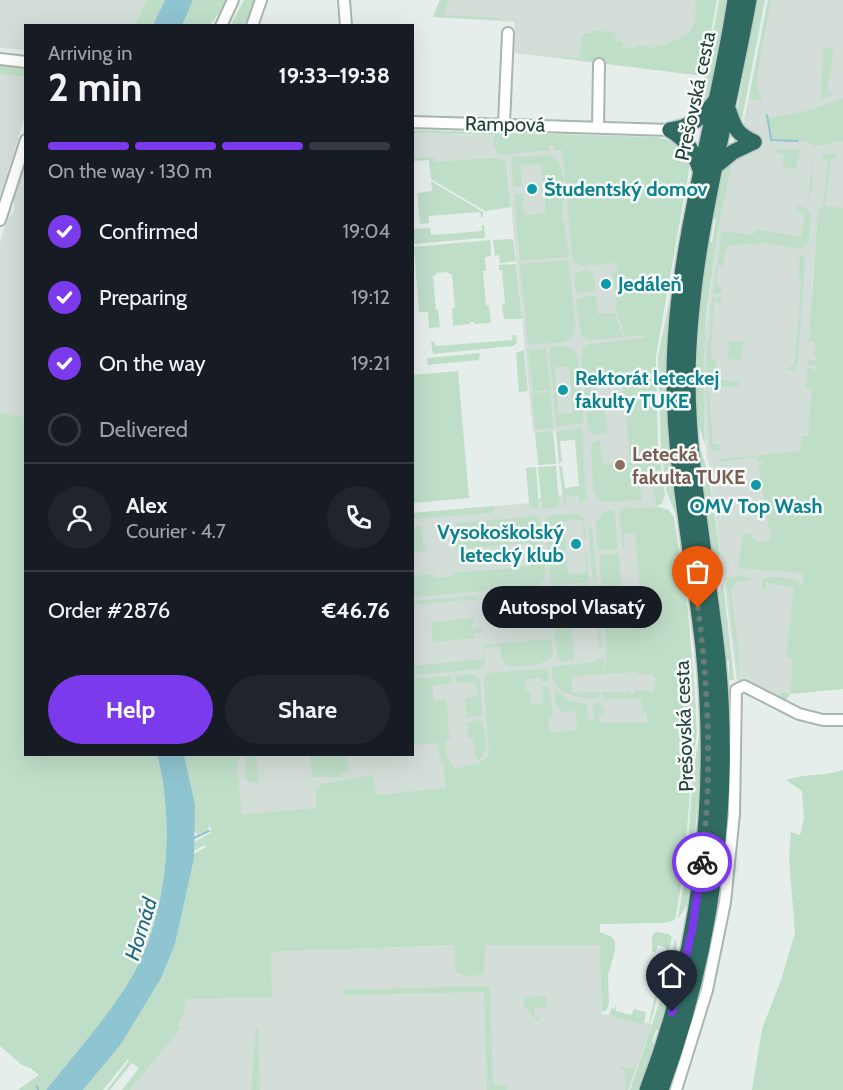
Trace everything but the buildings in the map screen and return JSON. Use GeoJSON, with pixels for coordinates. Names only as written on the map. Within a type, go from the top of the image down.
{"type":"FeatureCollection","features":[{"type":"Feature","properties":{"kind":"highway","name":"Prešovská cesta"},"geometry":{"type":"LineString","coordinates":[[647,1090],[667,1032],[687,956],[700,883],[706,819],[709,760],[706,684],[680,476],[674,398],[675,332],[679,290],[735,0]]}},
{"type":"Feature","properties":{"kind":"highway","name":"Prešovská cesta"},"geometry":{"type":"LineString","coordinates":[[661,1090],[687,1012],[702,950],[714,884],[722,801],[723,749],[720,682],[695,481],[688,388],[693,294],[700,245],[729,110],[749,0]]}},
{"type":"Feature","properties":{"kind":"highway"},"geometry":{"type":"LineString","coordinates":[[670,130],[680,129],[699,120],[717,99]]}},
{"type":"Feature","properties":{"kind":"highway"},"geometry":{"type":"LineString","coordinates":[[716,166],[733,152],[754,142],[737,131],[729,110]]}},
{"type":"Feature","properties":{"kind":"highway"},"geometry":{"type":"LineString","coordinates":[[670,130],[685,140],[701,172]]}},
{"type":"Feature","properties":{"kind":"street"},"geometry":{"type":"LineString","coordinates":[[222,24],[233,0]]}},
{"type":"Feature","properties":{"kind":"street"},"geometry":{"type":"LineString","coordinates":[[253,24],[261,0]]}},
{"type":"Feature","properties":{"kind":"street"},"geometry":{"type":"LineString","coordinates":[[344,0],[346,24]]}},
{"type":"Feature","properties":{"kind":"street"},"geometry":{"type":"LineString","coordinates":[[504,124],[508,33]]}},
{"type":"Feature","properties":{"kind":"street"},"geometry":{"type":"LineString","coordinates":[[0,59],[24,62]]}},
{"type":"Feature","properties":{"kind":"street"},"geometry":{"type":"LineString","coordinates":[[598,127],[600,64]]}},
{"type":"Feature","properties":{"kind":"street","name":"Rampová"},"geometry":{"type":"LineString","coordinates":[[414,122],[670,130]]}},
{"type":"Feature","properties":{"kind":"street"},"geometry":{"type":"LineString","coordinates":[[0,220],[24,146]]}},
{"type":"Feature","properties":{"kind":"street"},"geometry":{"type":"LineString","coordinates":[[675,1090],[704,999],[725,902],[737,766],[736,692],[744,686],[810,717],[843,720]]}},
{"type":"Feature","properties":{"kind":"shaded area"},"geometry":{"type":"Polygon","coordinates":[[[0,0],[146,0],[134,24],[24,24],[24,50],[0,48],[0,0]]]}},
{"type":"Feature","properties":{"kind":"shaded area"},"geometry":{"type":"Polygon","coordinates":[[[440,0],[709,0],[698,75],[514,53],[515,22],[433,17],[440,0]]]}},
{"type":"Feature","properties":{"kind":"shaded area"},"geometry":{"type":"Polygon","coordinates":[[[768,0],[843,0],[843,214],[818,211],[812,289],[818,353],[803,573],[790,694],[783,706],[738,689],[711,470],[707,458],[703,404],[703,351],[717,236],[734,155],[742,131],[768,0]]]}},
{"type":"Feature","properties":{"kind":"shaded area"},"geometry":{"type":"Polygon","coordinates":[[[0,74],[24,77],[24,119],[0,197],[0,74]]]}},
{"type":"Feature","properties":{"kind":"shaded area","name":"Letecká fakulta TUKE"},"geometry":{"type":"Polygon","coordinates":[[[414,133],[669,140],[689,164],[687,181],[655,287],[656,497],[692,654],[696,708],[563,755],[393,803],[237,819],[224,756],[414,756],[414,513],[531,503],[544,496],[584,494],[578,429],[533,432],[507,162],[433,165],[432,157],[414,158],[414,133]]]}},
{"type":"Feature","properties":{"kind":"shaded area"},"geometry":{"type":"Polygon","coordinates":[[[24,163],[24,417],[0,413],[0,242],[7,221],[14,211],[14,198],[24,163]]]}},
{"type":"Feature","properties":{"kind":"shaded area"},"geometry":{"type":"Polygon","coordinates":[[[455,945],[599,945],[602,1014],[652,1024],[629,1090],[130,1090],[180,1028],[178,1025],[187,999],[271,952],[455,945]]]}},
{"type":"Feature","properties":{"kind":"green space"},"geometry":{"type":"Polygon","coordinates":[[[146,0],[165,0],[153,24],[135,24],[146,0]]]}},
{"type":"Feature","properties":{"kind":"green space"},"geometry":{"type":"Polygon","coordinates":[[[193,0],[228,0],[211,24],[182,24],[193,0]]]}},
{"type":"Feature","properties":{"kind":"green space"},"geometry":{"type":"Polygon","coordinates":[[[244,0],[256,0],[244,24],[231,24],[244,0]]]}},
{"type":"Feature","properties":{"kind":"green space"},"geometry":{"type":"Polygon","coordinates":[[[440,0],[448,0],[444,15],[500,18],[500,20],[433,17],[440,0]]]}},
{"type":"Feature","properties":{"kind":"green space"},"geometry":{"type":"Polygon","coordinates":[[[696,0],[717,0],[703,76],[561,58],[561,56],[580,58],[582,35],[592,34],[593,30],[616,33],[615,40],[623,42],[623,47],[633,48],[640,45],[651,48],[662,46],[681,38],[689,34],[695,21],[696,0]]]}},
{"type":"Feature","properties":{"kind":"green space"},"geometry":{"type":"Polygon","coordinates":[[[719,0],[727,0],[718,60],[710,91],[698,115],[719,0]]]}},
{"type":"Feature","properties":{"kind":"green space"},"geometry":{"type":"Polygon","coordinates":[[[757,0],[765,0],[740,129],[736,117],[757,0]]]}},
{"type":"Feature","properties":{"kind":"green space"},"geometry":{"type":"Polygon","coordinates":[[[768,0],[771,0],[756,83],[762,101],[749,99],[768,0]]]}},
{"type":"Feature","properties":{"kind":"green space"},"geometry":{"type":"Polygon","coordinates":[[[834,47],[827,91],[834,92],[821,99],[823,49],[834,47]]]}},
{"type":"Feature","properties":{"kind":"green space"},"geometry":{"type":"Polygon","coordinates":[[[0,64],[13,67],[24,66],[24,77],[0,74],[0,64]]]}},
{"type":"Feature","properties":{"kind":"green space"},"geometry":{"type":"Polygon","coordinates":[[[843,98],[843,141],[814,146],[806,141],[771,139],[768,118],[812,110],[843,98]]]}},
{"type":"Feature","properties":{"kind":"green space"},"geometry":{"type":"Polygon","coordinates":[[[414,130],[656,137],[674,143],[686,157],[689,170],[656,356],[658,446],[665,494],[662,504],[657,505],[651,485],[640,486],[642,500],[602,502],[593,490],[592,443],[600,440],[603,465],[630,462],[625,405],[633,404],[633,397],[624,398],[622,383],[595,385],[596,398],[585,398],[581,358],[583,347],[589,344],[645,338],[645,335],[625,337],[617,313],[613,274],[617,272],[616,263],[582,266],[573,262],[562,150],[554,150],[554,145],[549,145],[549,150],[499,155],[494,147],[494,135],[414,133],[414,130]]]}},
{"type":"Feature","properties":{"kind":"green space"},"geometry":{"type":"Polygon","coordinates":[[[775,149],[800,149],[796,169],[782,167],[784,155],[774,151],[775,149]]]}},
{"type":"Feature","properties":{"kind":"green space"},"geometry":{"type":"Polygon","coordinates":[[[834,153],[837,158],[831,159],[825,206],[843,208],[843,689],[790,694],[793,659],[786,658],[794,587],[767,583],[766,590],[761,587],[763,579],[772,577],[789,579],[802,585],[803,573],[738,568],[743,535],[749,533],[758,543],[769,541],[771,538],[758,467],[764,462],[758,462],[756,457],[720,462],[720,459],[801,451],[802,436],[808,436],[812,388],[806,388],[807,367],[815,371],[816,366],[807,365],[808,360],[816,360],[817,356],[814,356],[815,342],[809,341],[818,209],[823,207],[828,161],[823,160],[823,154],[834,153]]]}},
{"type":"Feature","properties":{"kind":"green space"},"geometry":{"type":"Polygon","coordinates":[[[548,155],[555,159],[563,174],[562,218],[569,257],[520,261],[514,195],[523,194],[525,215],[545,213],[545,199],[541,164],[521,165],[522,186],[514,187],[511,159],[548,155]]]}},
{"type":"Feature","properties":{"kind":"green space"},"geometry":{"type":"Polygon","coordinates":[[[734,155],[717,236],[706,318],[703,373],[705,445],[698,423],[696,393],[701,291],[709,242],[712,242],[720,185],[725,169],[734,155]]]}},
{"type":"Feature","properties":{"kind":"green space"},"geometry":{"type":"Polygon","coordinates":[[[434,157],[434,162],[492,158],[506,160],[511,207],[485,211],[431,179],[429,160],[414,161],[414,158],[434,157]]]}},
{"type":"Feature","properties":{"kind":"green space"},"geometry":{"type":"Polygon","coordinates":[[[813,157],[812,188],[808,200],[813,157]]]}},
{"type":"Feature","properties":{"kind":"green space"},"geometry":{"type":"Polygon","coordinates":[[[431,181],[483,212],[483,217],[480,212],[429,216],[429,223],[420,224],[417,193],[432,191],[431,181]]]}},
{"type":"Feature","properties":{"kind":"green space"},"geometry":{"type":"Polygon","coordinates":[[[796,206],[804,207],[811,212],[809,240],[805,246],[799,249],[765,243],[730,245],[725,251],[723,268],[720,264],[718,266],[716,283],[722,290],[721,293],[713,293],[722,231],[753,235],[755,229],[801,237],[805,214],[796,210],[796,206]]]}},
{"type":"Feature","properties":{"kind":"green space"},"geometry":{"type":"Polygon","coordinates":[[[482,225],[484,225],[485,237],[483,238],[414,244],[414,229],[430,228],[431,235],[482,231],[482,225]]]}},
{"type":"Feature","properties":{"kind":"green space"},"geometry":{"type":"Polygon","coordinates":[[[513,239],[516,261],[500,263],[499,255],[495,256],[493,240],[513,239]]]}},
{"type":"Feature","properties":{"kind":"green space"},"geometry":{"type":"Polygon","coordinates":[[[490,240],[491,256],[485,257],[486,271],[483,271],[486,305],[489,306],[491,323],[474,324],[470,322],[470,324],[453,326],[452,309],[455,308],[452,274],[448,272],[436,273],[433,276],[440,327],[429,328],[428,312],[419,312],[414,247],[490,240]]]}},
{"type":"Feature","properties":{"kind":"green space"},"geometry":{"type":"Polygon","coordinates":[[[800,255],[805,260],[798,363],[794,370],[785,370],[795,364],[801,285],[798,273],[800,255]]]}},
{"type":"Feature","properties":{"kind":"green space"},"geometry":{"type":"Polygon","coordinates":[[[569,260],[575,327],[573,336],[564,342],[528,345],[520,264],[569,260]]]}},
{"type":"Feature","properties":{"kind":"green space"},"geometry":{"type":"Polygon","coordinates":[[[516,264],[522,319],[504,319],[502,270],[499,270],[499,265],[516,264]]]}},
{"type":"Feature","properties":{"kind":"green space"},"geometry":{"type":"Polygon","coordinates":[[[587,270],[594,274],[595,291],[576,293],[574,275],[587,270]]]}},
{"type":"Feature","properties":{"kind":"green space"},"geometry":{"type":"Polygon","coordinates":[[[596,295],[598,314],[615,313],[623,337],[588,340],[581,335],[576,301],[579,298],[596,295]]]}},
{"type":"Feature","properties":{"kind":"green space"},"geometry":{"type":"Polygon","coordinates":[[[712,297],[721,297],[721,306],[717,301],[714,304],[711,357],[716,363],[715,379],[740,382],[739,386],[706,389],[707,343],[712,297]]]}},
{"type":"Feature","properties":{"kind":"green space"},"geometry":{"type":"Polygon","coordinates":[[[670,298],[666,357],[666,410],[676,515],[666,490],[661,446],[658,356],[670,298]]]}},
{"type":"Feature","properties":{"kind":"green space"},"geometry":{"type":"Polygon","coordinates":[[[513,335],[516,335],[517,343],[513,346],[433,354],[431,342],[434,342],[435,346],[512,340],[513,335]]]}},
{"type":"Feature","properties":{"kind":"green space"},"geometry":{"type":"Polygon","coordinates":[[[729,341],[743,342],[741,360],[728,359],[729,341]]]}},
{"type":"Feature","properties":{"kind":"green space"},"geometry":{"type":"Polygon","coordinates":[[[567,346],[574,351],[578,360],[583,422],[558,426],[553,393],[557,392],[558,414],[573,413],[569,366],[555,367],[556,389],[553,389],[549,347],[567,346]]]}},
{"type":"Feature","properties":{"kind":"green space"},"geometry":{"type":"Polygon","coordinates":[[[546,348],[550,390],[533,391],[528,350],[546,348]]]}},
{"type":"Feature","properties":{"kind":"green space"},"geometry":{"type":"Polygon","coordinates":[[[524,350],[528,391],[519,392],[516,353],[524,350]]]}},
{"type":"Feature","properties":{"kind":"green space"},"geometry":{"type":"Polygon","coordinates":[[[480,353],[479,360],[428,365],[427,358],[480,353]]]}},
{"type":"Feature","properties":{"kind":"green space"},"geometry":{"type":"Polygon","coordinates":[[[458,371],[469,498],[414,503],[414,375],[458,371]]]}},
{"type":"Feature","properties":{"kind":"green space"},"geometry":{"type":"Polygon","coordinates":[[[706,391],[709,391],[713,444],[719,444],[720,450],[713,451],[710,447],[706,391]]]}},
{"type":"Feature","properties":{"kind":"green space"},"geometry":{"type":"Polygon","coordinates":[[[550,392],[553,428],[535,429],[532,395],[550,392]]]}},
{"type":"Feature","properties":{"kind":"green space"},"geometry":{"type":"Polygon","coordinates":[[[599,407],[606,418],[606,433],[592,435],[589,431],[586,413],[591,408],[599,407]]]}},
{"type":"Feature","properties":{"kind":"green space"},"geometry":{"type":"Polygon","coordinates":[[[0,413],[24,417],[24,756],[157,756],[163,781],[167,837],[161,894],[145,949],[134,973],[92,1033],[46,1090],[18,1090],[39,1075],[22,1065],[0,1046],[0,413]]]}},
{"type":"Feature","properties":{"kind":"green space"},"geometry":{"type":"Polygon","coordinates":[[[582,428],[586,495],[588,497],[580,505],[579,496],[566,497],[567,506],[564,507],[559,466],[562,466],[565,488],[579,486],[575,440],[560,441],[562,462],[559,463],[556,431],[582,428]]]}},
{"type":"Feature","properties":{"kind":"green space"},"geometry":{"type":"Polygon","coordinates":[[[553,431],[556,464],[538,465],[535,432],[553,431]]]}},
{"type":"Feature","properties":{"kind":"green space"},"geometry":{"type":"Polygon","coordinates":[[[699,444],[709,476],[720,554],[717,563],[714,563],[712,551],[699,444]]]}},
{"type":"Feature","properties":{"kind":"green space"},"geometry":{"type":"Polygon","coordinates":[[[556,466],[559,505],[542,509],[538,467],[556,466]]]}},
{"type":"Feature","properties":{"kind":"green space"},"geometry":{"type":"Polygon","coordinates":[[[536,467],[539,509],[534,509],[529,504],[526,468],[536,467]]]}},
{"type":"Feature","properties":{"kind":"green space"},"geometry":{"type":"Polygon","coordinates":[[[494,506],[492,513],[414,519],[414,513],[494,506]]]}},
{"type":"Feature","properties":{"kind":"green space"},"geometry":{"type":"Polygon","coordinates":[[[658,507],[669,510],[674,518],[688,610],[697,731],[684,869],[675,920],[663,923],[600,924],[600,932],[612,937],[615,942],[615,951],[608,975],[609,1003],[606,1011],[602,1011],[599,945],[485,945],[484,973],[470,976],[456,972],[454,945],[271,952],[272,997],[187,999],[178,1025],[181,1028],[130,1090],[122,1090],[139,1068],[132,1063],[110,1090],[107,1090],[129,1061],[128,1059],[103,1090],[83,1090],[121,1044],[175,944],[194,854],[206,847],[204,845],[194,851],[194,842],[211,833],[210,823],[208,830],[197,835],[194,832],[195,804],[184,756],[240,756],[237,765],[242,814],[252,814],[316,808],[316,790],[322,784],[373,775],[376,795],[446,788],[438,743],[414,745],[414,679],[451,676],[452,683],[432,686],[434,700],[446,699],[450,739],[445,740],[446,752],[448,760],[456,768],[478,764],[489,755],[484,682],[487,673],[547,669],[549,681],[542,682],[541,677],[525,680],[526,691],[530,691],[531,704],[543,703],[542,687],[549,686],[553,717],[548,718],[550,733],[577,730],[576,711],[563,712],[560,710],[554,689],[570,701],[587,704],[588,720],[595,720],[593,705],[598,702],[604,707],[604,714],[599,714],[600,723],[647,722],[647,713],[642,713],[641,699],[603,699],[602,692],[623,692],[624,695],[630,691],[630,695],[634,694],[634,691],[652,691],[653,693],[656,683],[653,674],[638,674],[637,672],[605,674],[606,642],[599,559],[602,555],[619,553],[623,605],[627,605],[628,601],[641,600],[635,533],[624,534],[625,549],[623,549],[619,509],[658,507]]]}},
{"type":"Feature","properties":{"kind":"green space"},"geometry":{"type":"Polygon","coordinates":[[[612,510],[615,514],[618,549],[600,550],[598,549],[596,523],[604,512],[612,510]]]}},
{"type":"Feature","properties":{"kind":"green space"},"geometry":{"type":"Polygon","coordinates":[[[576,513],[583,517],[586,539],[584,539],[582,520],[563,522],[568,573],[576,575],[586,572],[586,549],[589,582],[551,586],[544,522],[547,516],[576,513]]]}},
{"type":"Feature","properties":{"kind":"green space"},"geometry":{"type":"Polygon","coordinates":[[[538,516],[542,546],[538,549],[531,551],[530,543],[456,549],[458,542],[456,523],[538,516]]]}},
{"type":"Feature","properties":{"kind":"green space"},"geometry":{"type":"Polygon","coordinates":[[[421,526],[426,552],[414,553],[414,527],[421,526]]]}},
{"type":"Feature","properties":{"kind":"green space"},"geometry":{"type":"Polygon","coordinates":[[[592,526],[597,581],[593,581],[588,531],[592,526]]]}},
{"type":"Feature","properties":{"kind":"green space"},"geometry":{"type":"Polygon","coordinates":[[[531,558],[544,560],[544,578],[537,586],[414,597],[414,576],[433,574],[434,578],[453,576],[453,573],[532,566],[531,558]]]}},
{"type":"Feature","properties":{"kind":"green space"},"geometry":{"type":"Polygon","coordinates":[[[739,576],[750,578],[750,581],[737,581],[731,591],[739,653],[739,681],[726,578],[739,576]]]}},
{"type":"Feature","properties":{"kind":"green space"},"geometry":{"type":"Polygon","coordinates":[[[723,581],[734,680],[729,680],[729,661],[726,661],[719,593],[723,581]]]}},
{"type":"Feature","properties":{"kind":"green space"},"geometry":{"type":"Polygon","coordinates":[[[593,583],[597,583],[601,648],[599,648],[593,583]]]}},
{"type":"Feature","properties":{"kind":"green space"},"geometry":{"type":"Polygon","coordinates":[[[589,584],[590,598],[577,597],[577,599],[570,600],[574,660],[562,662],[557,654],[551,588],[589,584]]]}},
{"type":"Feature","properties":{"kind":"green space"},"geometry":{"type":"Polygon","coordinates":[[[540,591],[548,598],[548,613],[546,601],[487,606],[486,598],[490,594],[540,591]]]}},
{"type":"Feature","properties":{"kind":"green space"},"geometry":{"type":"Polygon","coordinates":[[[474,596],[479,599],[414,605],[414,601],[474,596]]]}},
{"type":"Feature","properties":{"kind":"green space"},"geometry":{"type":"Polygon","coordinates":[[[473,618],[472,629],[482,628],[481,632],[474,633],[475,638],[433,642],[431,622],[473,618]]]}},
{"type":"Feature","properties":{"kind":"green space"},"geometry":{"type":"Polygon","coordinates":[[[549,626],[553,654],[550,659],[539,664],[507,666],[502,658],[500,646],[484,648],[485,664],[480,669],[414,675],[414,666],[484,659],[483,645],[550,639],[549,626]]]}},
{"type":"Feature","properties":{"kind":"green space"},"geometry":{"type":"Polygon","coordinates":[[[604,657],[604,674],[572,676],[572,693],[599,692],[599,699],[575,696],[555,684],[552,667],[593,662],[604,657]]]}},
{"type":"Feature","properties":{"kind":"green space"},"geometry":{"type":"Polygon","coordinates":[[[474,674],[480,681],[482,715],[467,718],[465,698],[478,696],[476,682],[456,683],[455,676],[474,674]]]}},
{"type":"Feature","properties":{"kind":"green space"},"geometry":{"type":"Polygon","coordinates":[[[746,680],[779,697],[781,692],[790,694],[784,701],[743,681],[746,680]]]}},
{"type":"Feature","properties":{"kind":"green space"},"geometry":{"type":"Polygon","coordinates":[[[480,720],[483,722],[486,748],[485,753],[478,760],[474,754],[473,738],[468,738],[467,722],[480,720]]]}},
{"type":"Feature","properties":{"kind":"green space"},"geometry":{"type":"Polygon","coordinates":[[[700,730],[700,772],[693,860],[687,905],[678,919],[686,869],[693,774],[700,730]]]}},
{"type":"Feature","properties":{"kind":"green space"},"geometry":{"type":"Polygon","coordinates":[[[256,756],[259,784],[245,780],[245,758],[256,756]]]}},
{"type":"Feature","properties":{"kind":"green space"},"geometry":{"type":"Polygon","coordinates":[[[310,756],[347,756],[348,770],[338,777],[312,777],[310,756]]]}},
{"type":"Feature","properties":{"kind":"green space"},"geometry":{"type":"Polygon","coordinates":[[[843,770],[843,1090],[752,1090],[762,1029],[781,980],[795,933],[789,859],[791,832],[800,835],[804,819],[802,791],[786,780],[843,770]]]}},
{"type":"Feature","properties":{"kind":"green space"},"geometry":{"type":"Polygon","coordinates":[[[658,932],[669,934],[672,937],[653,1014],[628,1090],[625,1090],[625,1070],[619,1069],[635,1067],[648,1027],[666,948],[658,945],[656,953],[652,951],[652,937],[658,932]]]}},
{"type":"Feature","properties":{"kind":"green space"},"geometry":{"type":"Polygon","coordinates":[[[675,939],[677,957],[675,969],[659,1030],[656,1030],[652,1042],[655,1043],[638,1090],[630,1090],[661,998],[675,939]]]}},
{"type":"Feature","properties":{"kind":"green space"},"geometry":{"type":"Polygon","coordinates":[[[490,986],[493,1085],[506,1085],[507,1090],[487,1090],[484,992],[343,995],[343,990],[490,986]]]}},
{"type":"Feature","properties":{"kind":"green space"},"geometry":{"type":"Polygon","coordinates":[[[546,996],[547,1007],[535,1008],[535,1017],[539,1017],[537,1021],[524,1005],[524,997],[546,996]]]}},
{"type":"Feature","properties":{"kind":"green space"},"geometry":{"type":"Polygon","coordinates":[[[616,1005],[616,1011],[631,1015],[634,1009],[646,1012],[644,1025],[609,1015],[616,1005]]]}},
{"type":"Feature","properties":{"kind":"green space"},"geometry":{"type":"Polygon","coordinates":[[[258,1027],[260,1090],[251,1090],[256,1028],[258,1027]]]}},
{"type":"Feature","properties":{"kind":"water"},"geometry":{"type":"Polygon","coordinates":[[[165,0],[193,0],[182,24],[153,24],[165,0]]]}},
{"type":"Feature","properties":{"kind":"water"},"geometry":{"type":"Polygon","coordinates":[[[157,756],[184,756],[195,804],[194,858],[175,944],[161,978],[121,1044],[83,1090],[46,1090],[125,989],[145,949],[161,894],[165,866],[167,837],[163,781],[157,756]]]}},
{"type":"Feature","properties":{"kind":"waterway"},"geometry":{"type":"LineString","coordinates":[[767,115],[771,139]]}},
{"type":"Feature","properties":{"kind":"waterway"},"geometry":{"type":"LineString","coordinates":[[771,140],[798,141]]}},
{"type":"Feature","properties":{"kind":"waterway"},"geometry":{"type":"LineString","coordinates":[[194,838],[209,831]]}},
{"type":"Feature","properties":{"kind":"waterway"},"geometry":{"type":"LineString","coordinates":[[37,1086],[38,1090]]}},
{"type":"Feature","properties":{"kind":"way so far"},"geometry":{"type":"LineString","coordinates":[[698,608],[706,684],[709,760],[702,862]]}},
{"type":"Feature","properties":{"kind":"place","name":"Študentský domov"},"geometry":{"type":"Point","coordinates":[532,189]}},
{"type":"Feature","properties":{"kind":"place","name":"Jedáleň"},"geometry":{"type":"Point","coordinates":[606,284]}},
{"type":"Feature","properties":{"kind":"place","name":"Rektorát leteckej fakulty TUKE"},"geometry":{"type":"Point","coordinates":[563,390]}},
{"type":"Feature","properties":{"kind":"place","name":"Letecká fakulta TUKE"},"geometry":{"type":"Point","coordinates":[620,465]}},
{"type":"Feature","properties":{"kind":"place","name":"OMV Top Wash"},"geometry":{"type":"Point","coordinates":[756,485]}},
{"type":"Feature","properties":{"kind":"place","name":"Vysokoškolský letecký klub"},"geometry":{"type":"Point","coordinates":[576,544]}},
{"type":"Feature","properties":{"kind":"place","name":"Autospol Vlasatý"},"geometry":{"type":"Point","coordinates":[698,608]}},
{"type":"Feature","properties":{"kind":"route"},"geometry":{"type":"LineString","coordinates":[[672,1012],[692,931],[702,862]]}},
{"type":"Feature","properties":{"kind":"water label","name":"Hornád"},"geometry":{"type":"Point","coordinates":[141,929]}}]}
